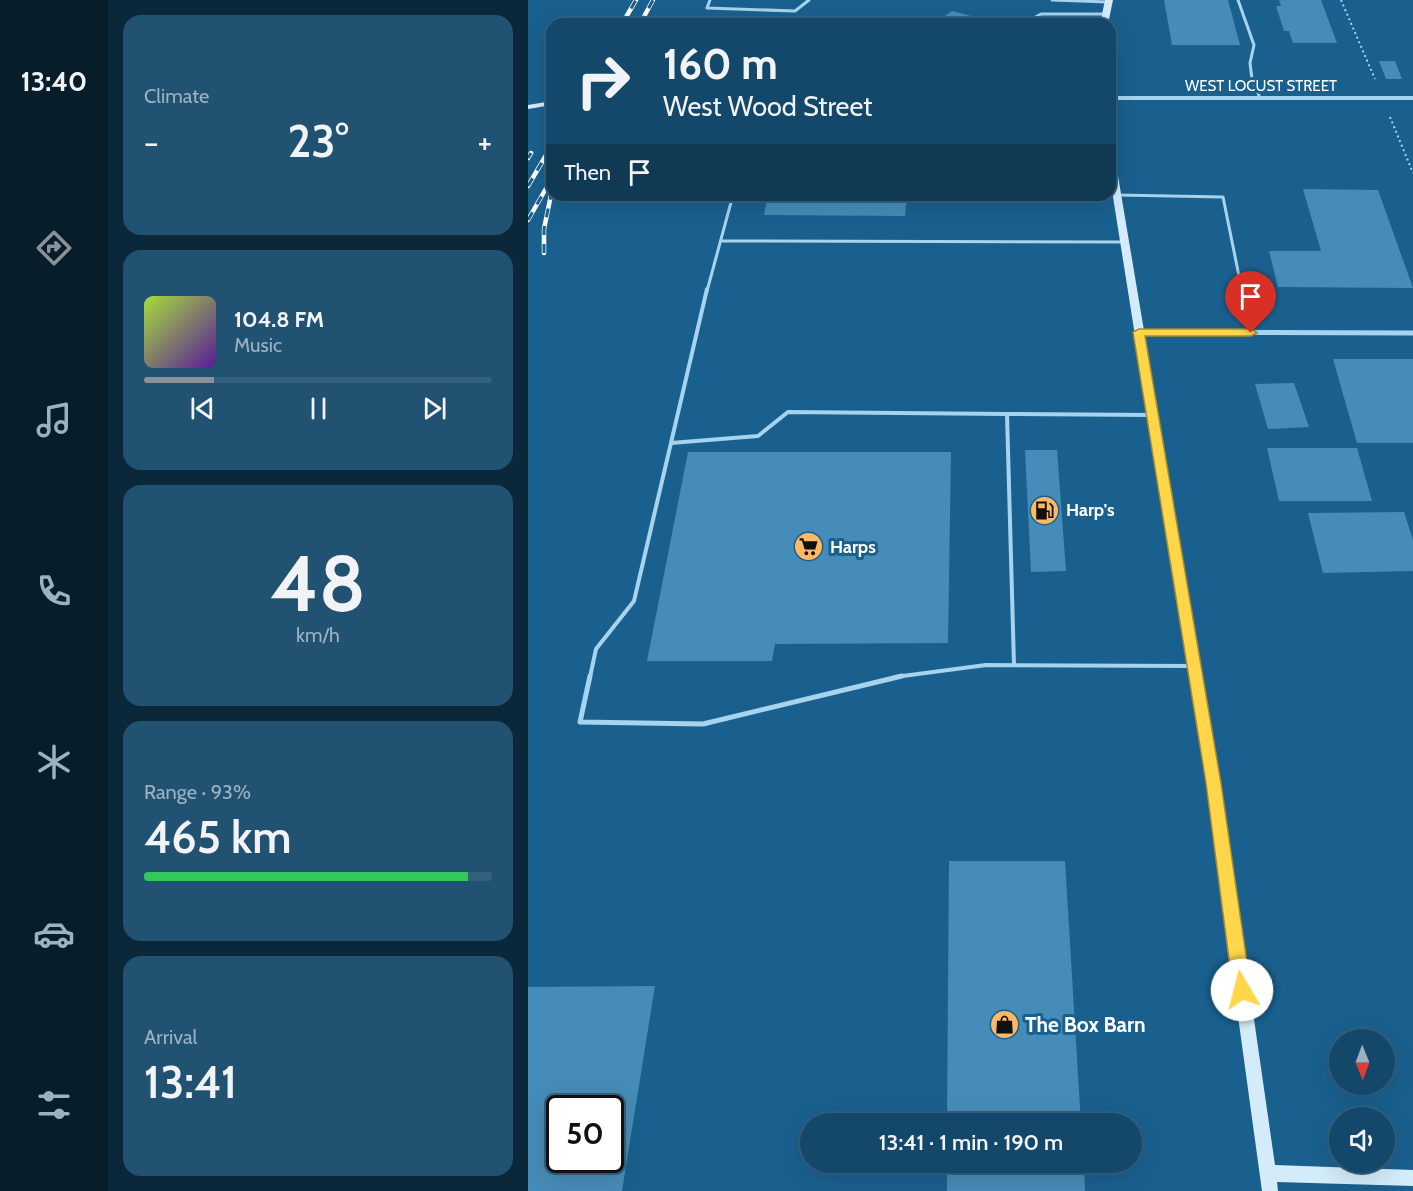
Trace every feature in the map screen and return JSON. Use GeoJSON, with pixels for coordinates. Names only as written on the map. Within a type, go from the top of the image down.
{"type":"FeatureCollection","features":[{"type":"Feature","properties":{"kind":"main road"},"geometry":{"type":"LineString","coordinates":[[1105,18],[1108,1]]}},
{"type":"Feature","properties":{"kind":"main road"},"geometry":{"type":"LineString","coordinates":[[528,107],[546,104]]}},
{"type":"Feature","properties":{"kind":"main road"},"geometry":{"type":"LineString","coordinates":[[1116,189],[1213,783],[1270,1191]]}},
{"type":"Feature","properties":{"kind":"main road"},"geometry":{"type":"LineString","coordinates":[[1267,1173],[1413,1178]]}},
{"type":"Feature","properties":{"kind":"street","name":"WEST LOCUST STREET"},"geometry":{"type":"LineString","coordinates":[[1116,98],[1413,98]]}},
{"type":"Feature","properties":{"kind":"street"},"geometry":{"type":"LineString","coordinates":[[1139,332],[1413,333]]}},
{"type":"Feature","properties":{"kind":"lane"},"geometry":{"type":"LineString","coordinates":[[710,0],[707,8],[795,11],[808,0]]}},
{"type":"Feature","properties":{"kind":"lane"},"geometry":{"type":"LineString","coordinates":[[1052,0],[1108,1]]}},
{"type":"Feature","properties":{"kind":"lane"},"geometry":{"type":"LineString","coordinates":[[1238,0],[1254,45],[1250,63],[1252,80],[1260,98]]}},
{"type":"Feature","properties":{"kind":"lane"},"geometry":{"type":"LineString","coordinates":[[1034,18],[1041,14],[1106,14]]}},
{"type":"Feature","properties":{"kind":"lane"},"geometry":{"type":"LineString","coordinates":[[1117,195],[1223,197],[1251,333]]}},
{"type":"Feature","properties":{"kind":"lane"},"geometry":{"type":"LineString","coordinates":[[732,201],[722,241],[714,259],[634,601],[596,649],[580,722],[703,724],[909,674],[986,665],[1194,666]]}},
{"type":"Feature","properties":{"kind":"lane"},"geometry":{"type":"LineString","coordinates":[[722,241],[1125,242]]}},
{"type":"Feature","properties":{"kind":"lane"},"geometry":{"type":"LineString","coordinates":[[671,444],[759,436],[788,412],[1153,416]]}},
{"type":"Feature","properties":{"kind":"lane"},"geometry":{"type":"LineString","coordinates":[[1007,414],[1014,666]]}},
{"type":"Feature","properties":{"kind":"path"},"geometry":{"type":"LineString","coordinates":[[1341,0],[1378,86]]}},
{"type":"Feature","properties":{"kind":"path"},"geometry":{"type":"LineString","coordinates":[[1388,110],[1413,173]]}},
{"type":"Feature","properties":{"kind":"building"},"geometry":{"type":"Polygon","coordinates":[[[1164,0],[1228,0],[1240,45],[1172,45],[1164,0]]]}},
{"type":"Feature","properties":{"kind":"building"},"geometry":{"type":"Polygon","coordinates":[[[1279,0],[1321,0],[1337,43],[1293,43],[1289,31],[1284,31],[1276,6],[1281,6],[1279,0]]]}},
{"type":"Feature","properties":{"kind":"building"},"geometry":{"type":"Polygon","coordinates":[[[952,11],[979,18],[942,18],[952,11]]]}},
{"type":"Feature","properties":{"kind":"building"},"geometry":{"type":"Polygon","coordinates":[[[1379,61],[1395,61],[1402,79],[1386,79],[1379,61]]]}},
{"type":"Feature","properties":{"kind":"building"},"geometry":{"type":"Polygon","coordinates":[[[1303,189],[1378,190],[1413,288],[1278,287],[1269,251],[1321,251],[1303,189]]]}},
{"type":"Feature","properties":{"kind":"building"},"geometry":{"type":"Polygon","coordinates":[[[767,201],[906,201],[905,216],[764,215],[767,201]]]}},
{"type":"Feature","properties":{"kind":"building"},"geometry":{"type":"Polygon","coordinates":[[[1333,359],[1413,359],[1413,443],[1357,443],[1333,359]]]}},
{"type":"Feature","properties":{"kind":"building"},"geometry":{"type":"Polygon","coordinates":[[[1294,383],[1309,427],[1268,429],[1255,384],[1294,383]]]}},
{"type":"Feature","properties":{"kind":"building"},"geometry":{"type":"Polygon","coordinates":[[[1267,448],[1357,448],[1372,501],[1279,501],[1267,448]]]}},
{"type":"Feature","properties":{"kind":"building","name":"Harp's"},"geometry":{"type":"Polygon","coordinates":[[[1025,450],[1057,450],[1066,571],[1031,572],[1025,450]]]}},
{"type":"Feature","properties":{"kind":"building","name":"Harps"},"geometry":{"type":"Polygon","coordinates":[[[688,452],[951,452],[948,643],[775,644],[772,661],[647,661],[688,452]]]}},
{"type":"Feature","properties":{"kind":"building"},"geometry":{"type":"Polygon","coordinates":[[[1404,512],[1413,540],[1413,571],[1323,573],[1308,513],[1404,512]]]}},
{"type":"Feature","properties":{"kind":"building"},"geometry":{"type":"Polygon","coordinates":[[[949,861],[1065,861],[1080,1113],[947,1113],[949,861]]]}},
{"type":"Feature","properties":{"kind":"building"},"geometry":{"type":"Polygon","coordinates":[[[655,986],[622,1191],[528,1191],[528,987],[655,986]]]}},
{"type":"Feature","properties":{"kind":"building"},"geometry":{"type":"Polygon","coordinates":[[[947,1173],[1084,1173],[1085,1191],[947,1191],[947,1173]]]}},
{"type":"Feature","properties":{"kind":"railway"},"geometry":{"type":"LineString","coordinates":[[626,18],[636,0]]}},
{"type":"Feature","properties":{"kind":"railway"},"geometry":{"type":"LineString","coordinates":[[643,18],[653,0]]}},
{"type":"Feature","properties":{"kind":"railway"},"geometry":{"type":"LineString","coordinates":[[528,158],[531,153]]}},
{"type":"Feature","properties":{"kind":"railway"},"geometry":{"type":"LineString","coordinates":[[528,186],[546,155]]}},
{"type":"Feature","properties":{"kind":"railway"},"geometry":{"type":"LineString","coordinates":[[528,220],[546,188]]}},
{"type":"Feature","properties":{"kind":"railway"},"geometry":{"type":"LineString","coordinates":[[544,253],[544,229],[550,201]]}},
{"type":"Feature","properties":{"kind":"place","name":"Harp's"},"geometry":{"type":"Point","coordinates":[1045,510]}},
{"type":"Feature","properties":{"kind":"place","name":"Harps"},"geometry":{"type":"Point","coordinates":[809,547]}},
{"type":"Feature","properties":{"kind":"place","name":"The Box Barn"},"geometry":{"type":"Point","coordinates":[1004,1024]}},
{"type":"Feature","properties":{"kind":"route"},"geometry":{"type":"LineString","coordinates":[[1242,990],[1213,783],[1139,332],[1251,333]]}}]}
